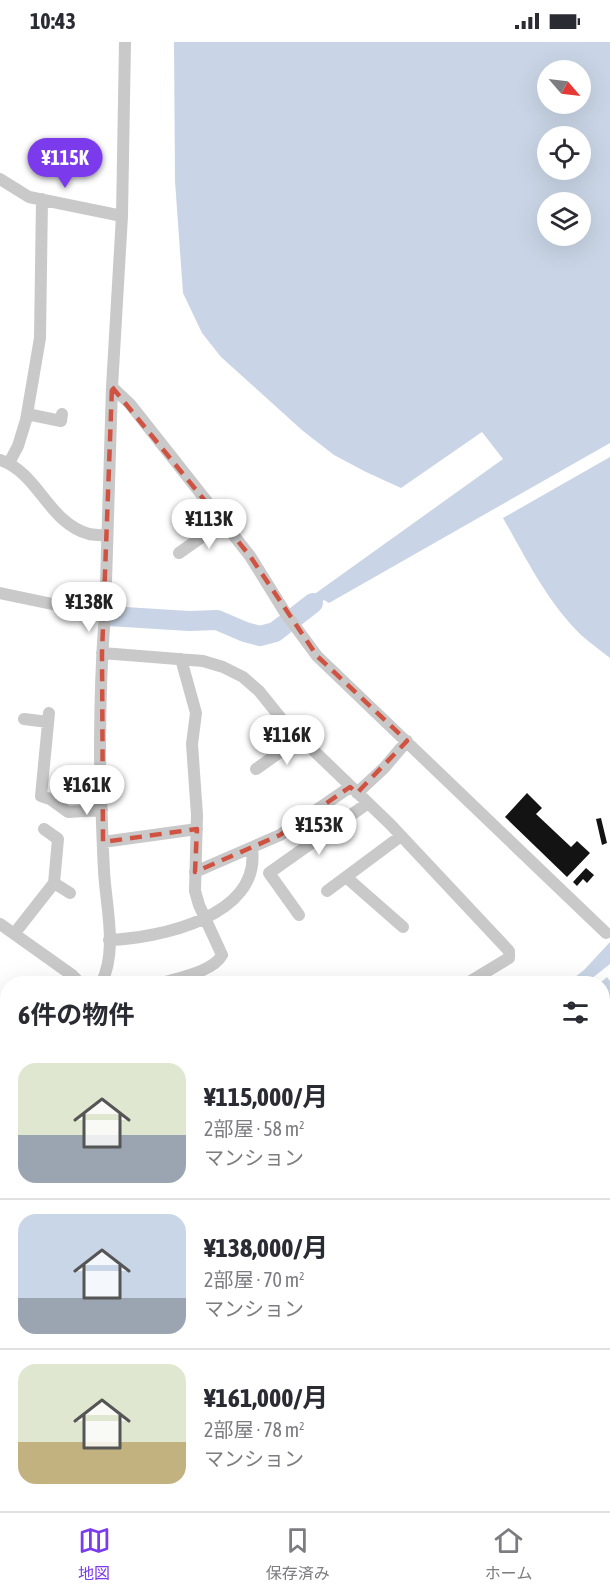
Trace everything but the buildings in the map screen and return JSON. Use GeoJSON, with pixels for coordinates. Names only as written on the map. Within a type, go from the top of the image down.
{"type":"FeatureCollection","features":[{"type":"Feature","properties":{"kind":"street"},"geometry":{"type":"LineString","coordinates":[[104,976],[107,969],[109,940],[100,757],[102,653],[112,387],[122,216],[125,42]]}},
{"type":"Feature","properties":{"kind":"street"},"geometry":{"type":"LineString","coordinates":[[0,179],[29,197],[122,216]]}},
{"type":"Feature","properties":{"kind":"street"},"geometry":{"type":"LineString","coordinates":[[42,199],[40,338],[27,414],[18,446],[5,461],[24,472],[57,515],[88,534],[107,536]]}},
{"type":"Feature","properties":{"kind":"street"},"geometry":{"type":"LineString","coordinates":[[112,387],[129,404],[250,556],[286,614],[317,656],[606,933]]}},
{"type":"Feature","properties":{"kind":"street"},"geometry":{"type":"LineString","coordinates":[[27,414],[61,421],[63,414]]}},
{"type":"Feature","properties":{"kind":"street"},"geometry":{"type":"LineString","coordinates":[[178,553],[223,522]]}},
{"type":"Feature","properties":{"kind":"street"},"geometry":{"type":"LineString","coordinates":[[0,593],[105,615]]}},
{"type":"Feature","properties":{"kind":"street"},"geometry":{"type":"LineString","coordinates":[[102,653],[203,661],[223,667],[243,677],[259,691],[284,722],[401,836],[509,951],[508,958],[479,976]]}},
{"type":"Feature","properties":{"kind":"street"},"geometry":{"type":"LineString","coordinates":[[181,659],[196,712],[192,744],[197,829],[195,891],[222,955],[219,962],[209,968],[184,976]]}},
{"type":"Feature","properties":{"kind":"street"},"geometry":{"type":"LineString","coordinates":[[24,719],[49,718],[41,796],[50,799],[68,812],[102,810]]}},
{"type":"Feature","properties":{"kind":"street"},"geometry":{"type":"LineString","coordinates":[[256,769],[300,738]]}},
{"type":"Feature","properties":{"kind":"street"},"geometry":{"type":"LineString","coordinates":[[195,872],[280,835],[354,790],[384,768],[407,741]]}},
{"type":"Feature","properties":{"kind":"street"},"geometry":{"type":"LineString","coordinates":[[299,915],[269,873],[368,803]]}},
{"type":"Feature","properties":{"kind":"street"},"geometry":{"type":"LineString","coordinates":[[14,934],[54,883],[58,839],[44,829]]}},
{"type":"Feature","properties":{"kind":"street"},"geometry":{"type":"LineString","coordinates":[[103,842],[197,829]]}},
{"type":"Feature","properties":{"kind":"street"},"geometry":{"type":"LineString","coordinates":[[327,891],[401,836]]}},
{"type":"Feature","properties":{"kind":"street"},"geometry":{"type":"LineString","coordinates":[[109,940],[137,939],[206,919],[239,894],[249,876],[253,860],[252,849]]}},
{"type":"Feature","properties":{"kind":"street"},"geometry":{"type":"LineString","coordinates":[[346,877],[403,927]]}},
{"type":"Feature","properties":{"kind":"street"},"geometry":{"type":"LineString","coordinates":[[54,883],[70,893]]}},
{"type":"Feature","properties":{"kind":"street"},"geometry":{"type":"LineString","coordinates":[[0,924],[73,976]]}},
{"type":"Feature","properties":{"kind":"highlighted area"},"geometry":{"type":"Polygon","coordinates":[[[112,387],[250,556],[317,656],[407,741],[357,793],[350,787],[280,835],[195,872],[197,829],[103,842],[102,653],[112,387]]]}},
{"type":"Feature","properties":{"kind":"water"},"geometry":{"type":"Polygon","coordinates":[[[174,42],[610,42],[610,443],[329,603],[324,600],[315,606],[309,598],[503,459],[482,432],[401,488],[366,472],[334,455],[303,431],[221,357],[202,333],[183,293],[175,181],[174,42]]]}},
{"type":"Feature","properties":{"kind":"water"},"geometry":{"type":"Polygon","coordinates":[[[610,457],[610,658],[581,635],[558,608],[538,579],[503,518],[610,457]]]}},
{"type":"Feature","properties":{"kind":"water"},"geometry":{"type":"Polygon","coordinates":[[[610,942],[610,964],[595,976],[576,976],[610,942]]]}},
{"type":"Feature","properties":{"kind":"waterway"},"geometry":{"type":"LineString","coordinates":[[295,617],[313,603]]}},
{"type":"Feature","properties":{"kind":"waterway"},"geometry":{"type":"LineString","coordinates":[[109,616],[189,621],[217,620],[260,636],[275,632],[284,625]]}}]}
